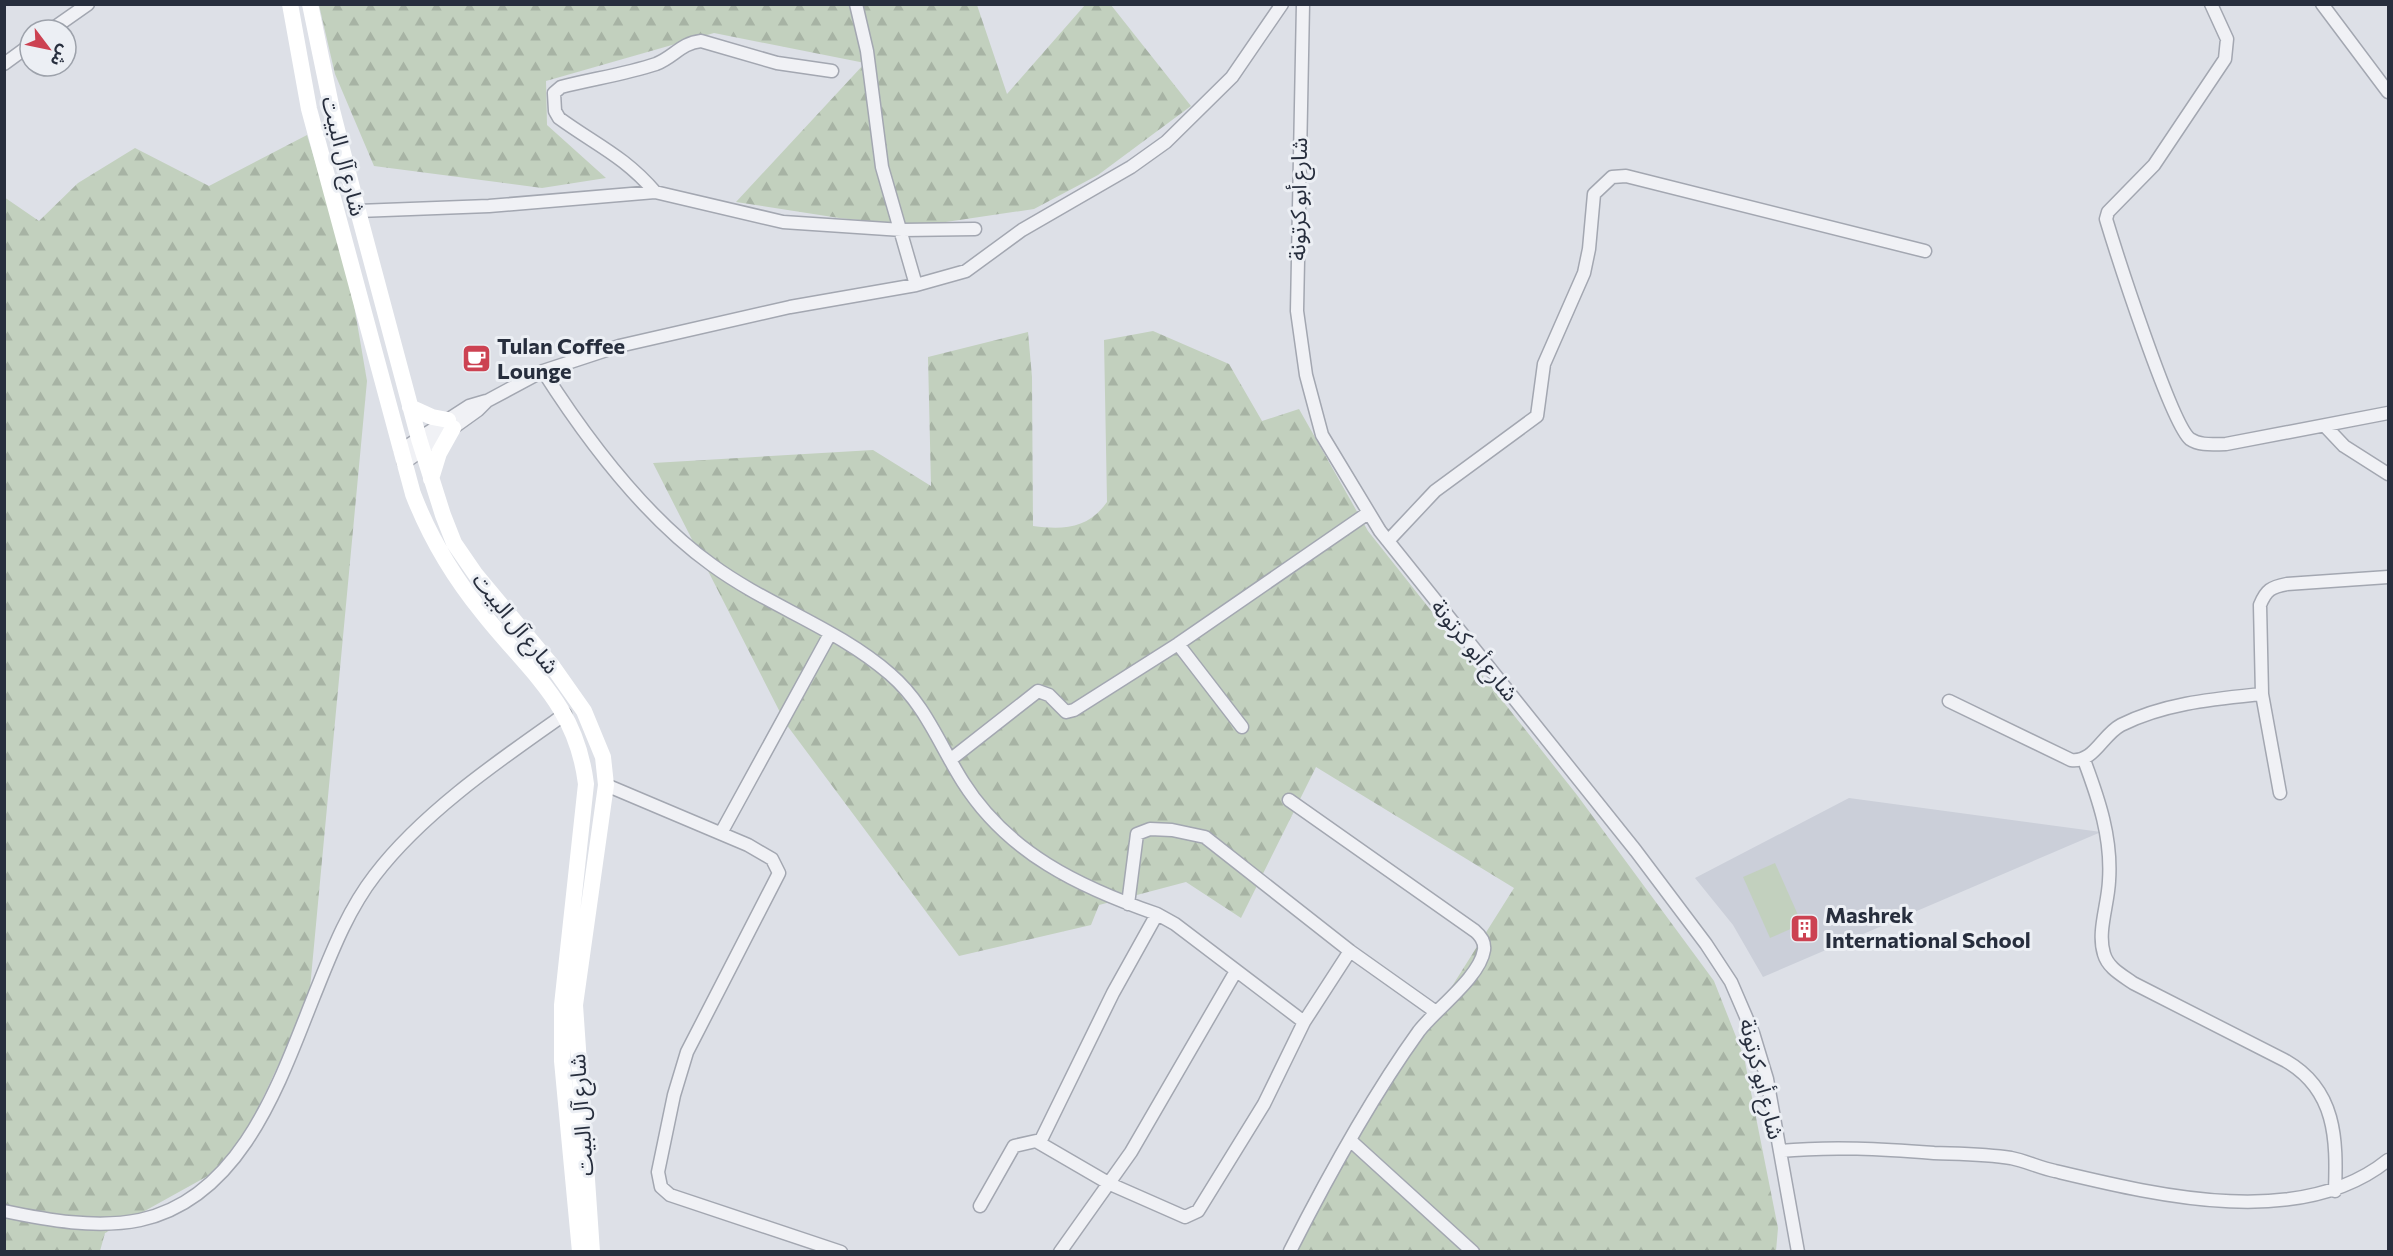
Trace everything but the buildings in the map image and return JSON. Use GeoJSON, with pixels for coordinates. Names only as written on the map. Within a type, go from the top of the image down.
{"type":"FeatureCollection","features":[{"type":"Feature","properties":{"kind":"street"},"geometry":{"type":"LineString","coordinates":[[68,18],[88,4]]}},
{"type":"Feature","properties":{"kind":"street","name":"شارع آل البيت"},"geometry":{"type":"LineString","coordinates":[[290,4],[309,109],[403,456],[425,525],[448,567],[483,614],[540,678],[565,714],[579,745],[586,784],[562,1005],[562,1061],[580,1251]]}},
{"type":"Feature","properties":{"kind":"street","name":"شارع آل البيت"},"geometry":{"type":"LineString","coordinates":[[310,4],[358,211],[420,445],[454,543],[553,667],[584,711],[603,757],[606,785],[575,1005],[576,1061],[592,1251]]}},
{"type":"Feature","properties":{"kind":"street"},"geometry":{"type":"LineString","coordinates":[[856,4],[867,51],[882,167],[916,285]]}},
{"type":"Feature","properties":{"kind":"street"},"geometry":{"type":"LineString","coordinates":[[403,456],[450,424],[474,403],[487,401],[543,371],[619,346],[798,306],[916,285],[966,271],[1022,230],[1155,150],[1232,77],[1281,4]]}},
{"type":"Feature","properties":{"kind":"street","name":"شارع أبو كرتونة"},"geometry":{"type":"LineString","coordinates":[[1303,4],[1296,290],[1300,341],[1312,404],[1322,435],[1368,513],[1388,541],[1629,842],[1723,969],[1738,995],[1767,1079],[1798,1251]]}},
{"type":"Feature","properties":{"kind":"street"},"geometry":{"type":"LineString","coordinates":[[2211,4],[2227,39],[2224,59],[2154,165],[2108,212],[2106,219],[2164,388],[2181,428],[2190,439],[2203,444],[2226,444],[2326,427],[2388,413]]}},
{"type":"Feature","properties":{"kind":"street"},"geometry":{"type":"LineString","coordinates":[[2322,4],[2388,92]]}},
{"type":"Feature","properties":{"kind":"street"},"geometry":{"type":"LineString","coordinates":[[655,192],[634,169],[604,146],[559,118],[555,111],[554,93],[561,87],[667,60],[683,45],[701,41],[777,63],[832,71]]}},
{"type":"Feature","properties":{"kind":"street"},"geometry":{"type":"LineString","coordinates":[[4,64],[18,54]]}},
{"type":"Feature","properties":{"kind":"street"},"geometry":{"type":"LineString","coordinates":[[1388,541],[1435,491],[1537,416],[1544,364],[1584,273],[1589,249],[1594,194],[1612,177],[1626,176],[1925,251]]}},
{"type":"Feature","properties":{"kind":"street"},"geometry":{"type":"LineString","coordinates":[[358,211],[489,206],[655,192],[728,207],[776,221],[902,230],[975,229]]}},
{"type":"Feature","properties":{"kind":"street"},"geometry":{"type":"LineString","coordinates":[[543,371],[590,439],[681,540],[712,565],[873,661],[905,688],[920,705],[950,760],[983,811],[1012,841],[1072,880],[1157,914],[1175,924],[1304,1022]]}},
{"type":"Feature","properties":{"kind":"street"},"geometry":{"type":"LineString","coordinates":[[410,407],[450,424]]}},
{"type":"Feature","properties":{"kind":"street"},"geometry":{"type":"LineString","coordinates":[[430,479],[450,424]]}},
{"type":"Feature","properties":{"kind":"street"},"geometry":{"type":"LineString","coordinates":[[2326,427],[2344,446],[2388,474]]}},
{"type":"Feature","properties":{"kind":"street"},"geometry":{"type":"LineString","coordinates":[[950,760],[1038,691],[1049,695],[1069,713],[1178,644],[1368,513]]}},
{"type":"Feature","properties":{"kind":"street"},"geometry":{"type":"LineString","coordinates":[[2280,793],[2262,694],[2260,605],[2265,593],[2272,587],[2287,584],[2388,577]]}},
{"type":"Feature","properties":{"kind":"street"},"geometry":{"type":"LineString","coordinates":[[720,833],[830,634]]}},
{"type":"Feature","properties":{"kind":"street"},"geometry":{"type":"LineString","coordinates":[[1178,644],[1242,727]]}},
{"type":"Feature","properties":{"kind":"street"},"geometry":{"type":"LineString","coordinates":[[1949,701],[2071,760],[2085,760],[2106,736],[2129,722],[2201,700],[2262,694]]}},
{"type":"Feature","properties":{"kind":"street"},"geometry":{"type":"LineString","coordinates":[[4,1211],[54,1221],[139,1220],[184,1202],[218,1175],[235,1158],[252,1134],[288,1062],[339,934],[375,875],[403,843],[441,809],[495,765],[565,714]]}},
{"type":"Feature","properties":{"kind":"street"},"geometry":{"type":"LineString","coordinates":[[2085,760],[2099,800],[2109,845],[2109,881],[2101,943],[2105,958],[2113,969],[2133,982],[2286,1061],[2300,1069],[2317,1085],[2327,1103],[2332,1126],[2336,1164],[2335,1191]]}},
{"type":"Feature","properties":{"kind":"street"},"geometry":{"type":"LineString","coordinates":[[606,785],[720,833],[772,859],[778,867],[779,879],[687,1052],[663,1140],[658,1179],[664,1191],[670,1195],[841,1251]]}},
{"type":"Feature","properties":{"kind":"street"},"geometry":{"type":"LineString","coordinates":[[1289,800],[1444,907],[1482,939],[1484,954],[1477,967],[1410,1045],[1351,1141],[1290,1251]]}},
{"type":"Feature","properties":{"kind":"street"},"geometry":{"type":"LineString","coordinates":[[1128,904],[1137,834],[1150,829],[1194,832],[1219,847],[1350,951],[1436,1012]]}},
{"type":"Feature","properties":{"kind":"street"},"geometry":{"type":"LineString","coordinates":[[1040,1142],[1113,993],[1157,914]]}},
{"type":"Feature","properties":{"kind":"street"},"geometry":{"type":"LineString","coordinates":[[980,1206],[1014,1146],[1026,1142],[1040,1142],[1110,1184],[1185,1217],[1198,1211],[1269,1095],[1304,1022],[1350,951]]}},
{"type":"Feature","properties":{"kind":"street"},"geometry":{"type":"LineString","coordinates":[[1060,1251],[1110,1184],[1236,971]]}},
{"type":"Feature","properties":{"kind":"street"},"geometry":{"type":"LineString","coordinates":[[1351,1141],[1473,1251]]}},
{"type":"Feature","properties":{"kind":"street"},"geometry":{"type":"LineString","coordinates":[[1780,1151],[1825,1147],[2002,1157],[2143,1190],[2216,1200],[2279,1201],[2335,1191],[2377,1170],[2388,1160]]}},
{"type":"Feature","properties":{"kind":"shaded area","name":"Mashrek International School"},"geometry":{"type":"Polygon","coordinates":[[[1849,798],[2101,832],[1763,977],[1733,925],[1695,878],[1849,798]]]}},
{"type":"Feature","properties":{"kind":"green space"},"geometry":{"type":"Polygon","coordinates":[[[319,5],[977,5],[1007,94],[1085,5],[1111,5],[1191,106],[1098,175],[1034,209],[919,226],[839,218],[736,202],[865,63],[714,33],[546,81],[547,125],[606,178],[542,188],[374,166],[335,74],[319,5]]]}},
{"type":"Feature","properties":{"kind":"green space"},"geometry":{"type":"Polygon","coordinates":[[[307,135],[347,264],[367,381],[309,999],[233,1162],[105,1233],[100,1251],[5,1251],[4,197],[39,221],[78,183],[135,148],[209,186],[307,135]]]}},
{"type":"Feature","properties":{"kind":"green space"},"geometry":{"type":"Polygon","coordinates":[[[1153,331],[1229,364],[1262,421],[1299,409],[1368,531],[1577,795],[1714,981],[1744,1057],[1778,1228],[1776,1251],[1285,1251],[1514,888],[1316,767],[1241,918],[1186,882],[1099,905],[1091,925],[959,956],[786,724],[653,463],[873,450],[931,486],[928,357],[1028,332],[1032,377],[1033,526],[1055,528],[1074,526],[1092,518],[1107,502],[1104,340],[1153,331]]]}},
{"type":"Feature","properties":{"kind":"green space"},"geometry":{"type":"Polygon","coordinates":[[[1775,863],[1802,924],[1770,938],[1743,877],[1775,863]]]}},
{"type":"Feature","properties":{"kind":"place","name":"Tulan Coffee Lounge"},"geometry":{"type":"Point","coordinates":[476,359]}},
{"type":"Feature","properties":{"kind":"place","name":"Mashrek International School"},"geometry":{"type":"Point","coordinates":[1804,928]}}]}
